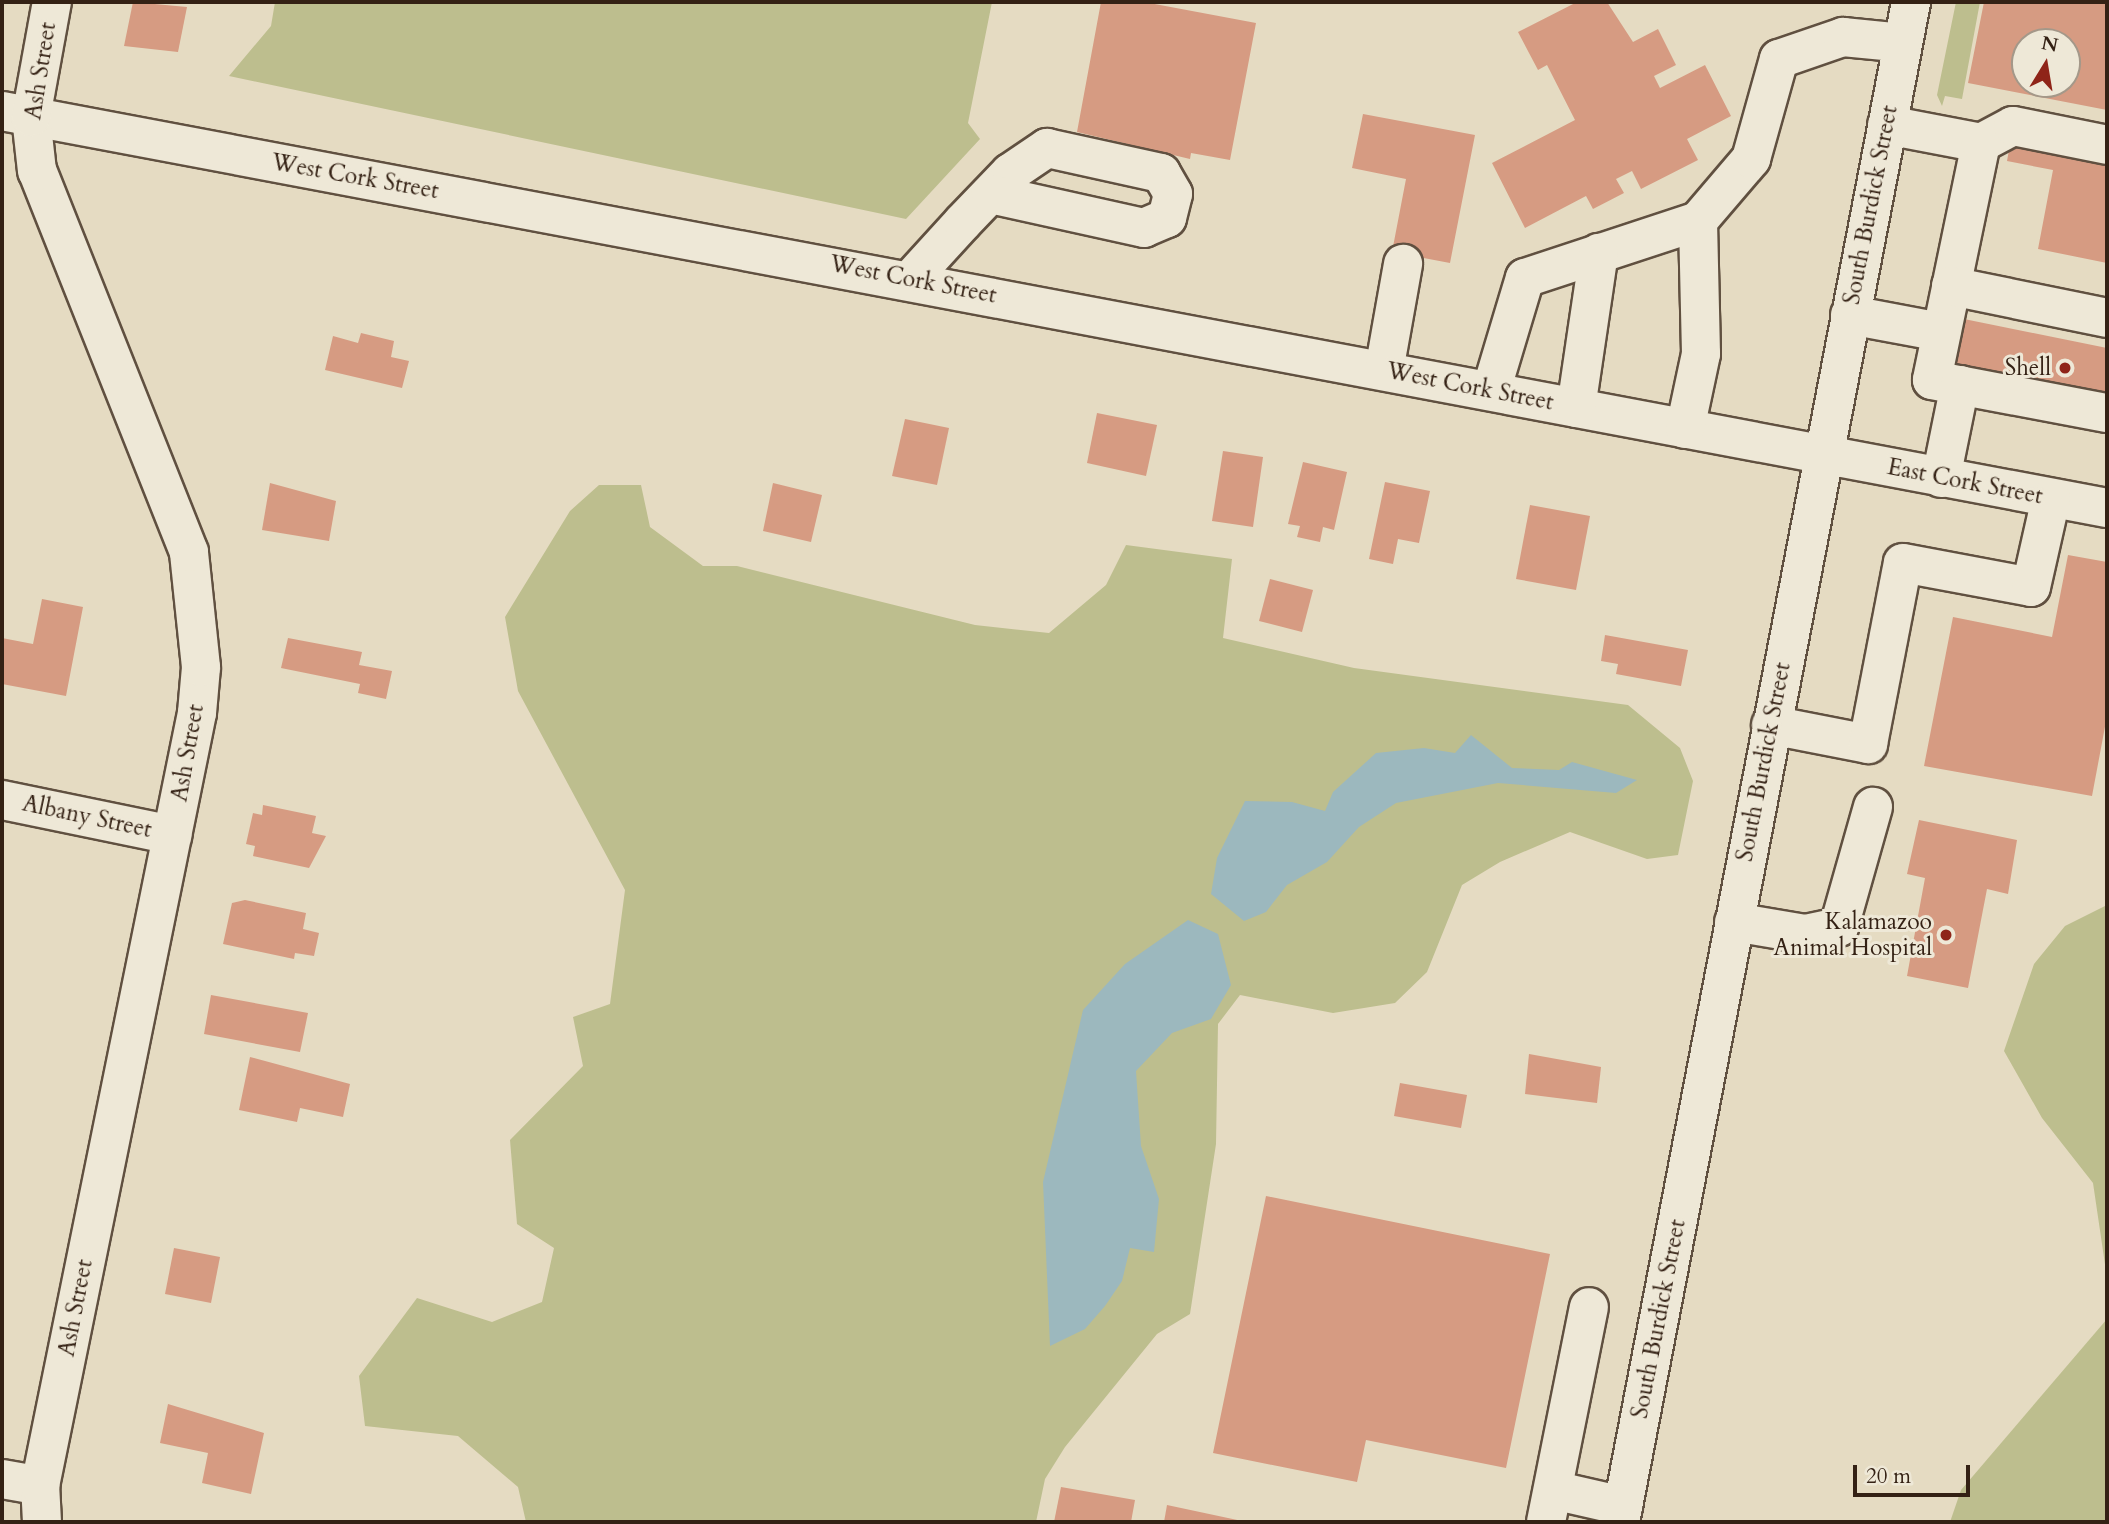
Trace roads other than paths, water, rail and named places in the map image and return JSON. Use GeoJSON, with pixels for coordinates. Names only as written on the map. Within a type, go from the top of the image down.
{"type":"FeatureCollection","features":[{"type":"Feature","properties":{"kind":"street","name":"Ash Street"},"geometry":{"type":"LineString","coordinates":[[41,1504],[172,835],[201,667],[189,552],[16,114],[52,2]]}},
{"type":"Feature","properties":{"kind":"street","name":"South Burdick Street"},"geometry":{"type":"LineString","coordinates":[[1622,1514],[1822,456],[1911,2]]}},
{"type":"Feature","properties":{"kind":"street"},"geometry":{"type":"LineString","coordinates":[[1490,391],[1525,278],[1698,221],[1751,159],[1779,59],[1843,37],[1903,43]]}},
{"type":"Feature","properties":{"kind":"street","name":"West Cork Street"},"geometry":{"type":"LineString","coordinates":[[16,114],[911,279],[1822,456]]}},
{"type":"Feature","properties":{"kind":"street"},"geometry":{"type":"LineString","coordinates":[[1887,125],[1981,143],[2013,126],[2107,145]]}},
{"type":"Feature","properties":{"kind":"street"},"geometry":{"type":"LineString","coordinates":[[1981,143],[1932,380],[2107,413]]}},
{"type":"Feature","properties":{"kind":"street"},"geometry":{"type":"LineString","coordinates":[[911,279],[991,194]]}},
{"type":"Feature","properties":{"kind":"street"},"geometry":{"type":"LineString","coordinates":[[1685,429],[1702,354],[1698,221]]}},
{"type":"Feature","properties":{"kind":"street"},"geometry":{"type":"LineString","coordinates":[[1576,408],[1599,253]]}},
{"type":"Feature","properties":{"kind":"street"},"geometry":{"type":"LineString","coordinates":[[1384,371],[1403,264]]}},
{"type":"Feature","properties":{"kind":"street"},"geometry":{"type":"LineString","coordinates":[[1951,286],[2107,318]]}},
{"type":"Feature","properties":{"kind":"street"},"geometry":{"type":"LineString","coordinates":[[1850,315],[1941,332]]}},
{"type":"Feature","properties":{"kind":"street"},"geometry":{"type":"LineString","coordinates":[[1941,478],[1960,385]]}},
{"type":"Feature","properties":{"kind":"street","name":"East Cork Street"},"geometry":{"type":"LineString","coordinates":[[1822,456],[2107,509]]}},
{"type":"Feature","properties":{"kind":"street"},"geometry":{"type":"LineString","coordinates":[[1771,725],[1868,744],[1903,563],[2031,587],[2051,498]]}},
{"type":"Feature","properties":{"kind":"street","name":"Albany Street"},"geometry":{"type":"LineString","coordinates":[[2,800],[172,835]]}},
{"type":"Feature","properties":{"kind":"street"},"geometry":{"type":"LineString","coordinates":[[1734,922],[1805,934],[1839,927],[1873,807]]}},
{"type":"Feature","properties":{"kind":"street"},"geometry":{"type":"LineString","coordinates":[[1589,1307],[1550,1506],[1622,1514]]}},
{"type":"Feature","properties":{"kind":"street"},"geometry":{"type":"LineString","coordinates":[[2,1479],[41,1504]]}},
{"type":"Feature","properties":{"kind":"water"},"geometry":{"type":"Polygon","coordinates":[[[1471,735],[1512,768],[1559,770],[1572,762],[1637,780],[1616,793],[1498,783],[1396,803],[1359,827],[1327,862],[1287,885],[1266,912],[1244,921],[1211,894],[1217,858],[1245,801],[1292,802],[1325,811],[1333,792],[1376,753],[1424,748],[1455,753],[1471,735]]]}},
{"type":"Feature","properties":{"kind":"water"},"geometry":{"type":"Polygon","coordinates":[[[1188,920],[1218,934],[1231,985],[1211,1019],[1172,1033],[1136,1071],[1141,1146],[1159,1199],[1154,1252],[1130,1248],[1122,1281],[1105,1306],[1085,1329],[1050,1346],[1043,1182],[1083,1010],[1125,964],[1188,920]]]}},
{"type":"Feature","properties":{"kind":"place","name":"Shell"},"geometry":{"type":"Point","coordinates":[2065,368]}},
{"type":"Feature","properties":{"kind":"place","name":"Kalamazoo Animal Hospital"},"geometry":{"type":"Point","coordinates":[1946,935]}}]}
